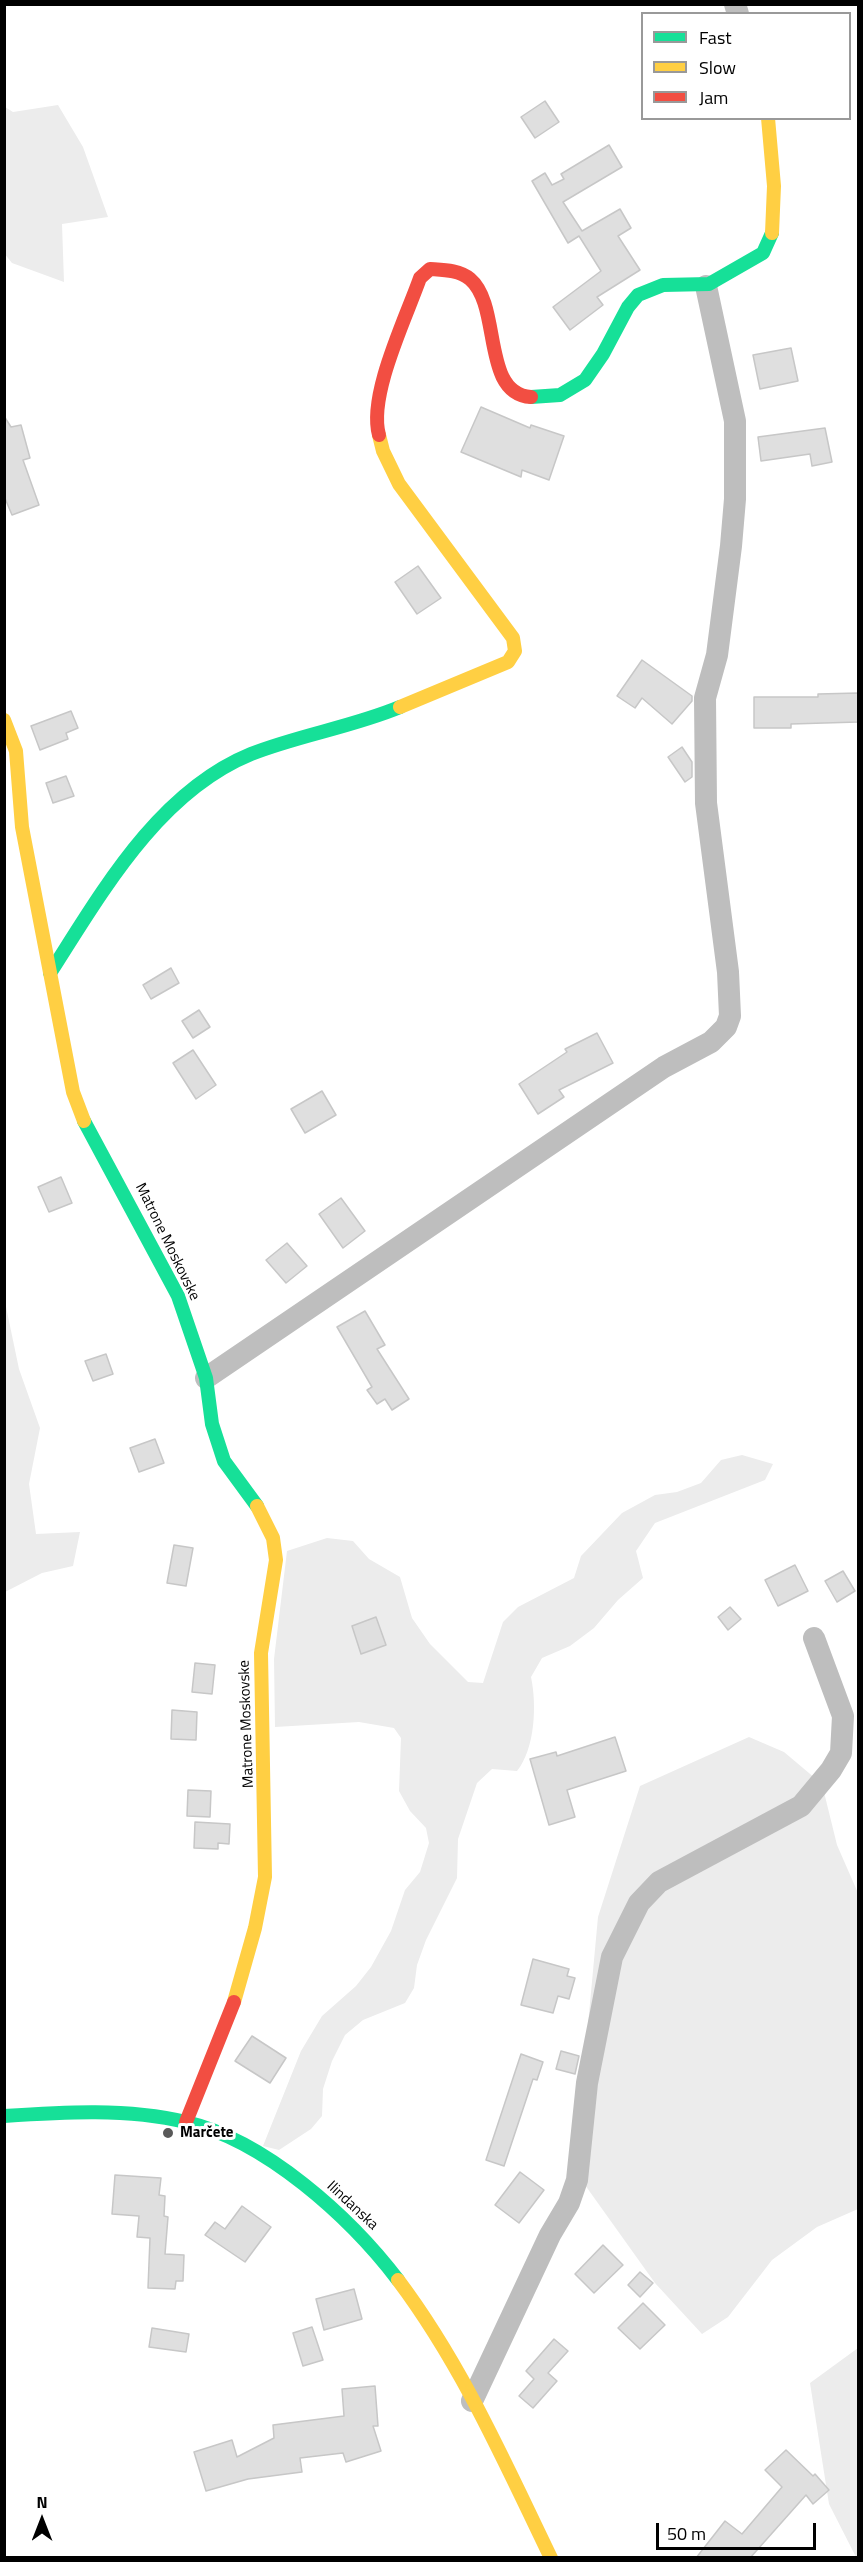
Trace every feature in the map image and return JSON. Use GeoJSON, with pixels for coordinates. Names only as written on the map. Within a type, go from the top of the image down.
{"type":"FeatureCollection","features":[{"type":"Feature","properties":{"kind":"street"},"geometry":{"type":"LineString","coordinates":[[50,973],[123,860],[172,809],[212,774],[251,754],[395,710],[508,662],[515,651],[513,638],[399,484],[383,451],[376,424],[377,398],[420,278],[430,269],[447,268],[462,274],[479,288],[488,309],[498,363],[505,382],[522,396],[557,395],[578,388],[591,376],[624,314],[637,295],[676,283],[706,286],[767,250],[774,238],[773,154],[768,120]]}},
{"type":"Feature","properties":{"kind":"street"},"geometry":{"type":"LineString","coordinates":[[206,1378],[664,1067],[711,1042],[726,1027],[730,1016],[728,972],[706,803],[705,698],[717,655],[731,546],[735,499],[735,421],[706,286]]}},
{"type":"Feature","properties":{"kind":"street","name":"Matrone Moskovske"},"geometry":{"type":"LineString","coordinates":[[4,720],[16,751],[22,827],[73,1092],[85,1123],[178,1296],[206,1378],[212,1424],[224,1461],[264,1516],[273,1538],[276,1560],[261,1653],[267,1848],[265,1877],[255,1928],[236,1996],[186,2122]]}},
{"type":"Feature","properties":{"kind":"street"},"geometry":{"type":"LineString","coordinates":[[472,2401],[550,2235],[569,2203],[577,2180],[587,2084],[612,1957],[639,1903],[659,1882],[801,1806],[831,1770],[841,1753],[843,1716],[814,1638]]}},
{"type":"Feature","properties":{"kind":"street","name":"Ilindanska"},"geometry":{"type":"LineString","coordinates":[[4,2116],[100,2114],[186,2122],[255,2151],[350,2223],[399,2279],[472,2401],[551,2558]]}},
{"type":"Feature","properties":{"kind":"shaded area"},"geometry":{"type":"Polygon","coordinates":[[[58,105],[83,147],[108,217],[62,224],[64,282],[12,263],[4,253],[5,107],[13,112],[58,105]]]}},
{"type":"Feature","properties":{"kind":"shaded area"},"geometry":{"type":"Polygon","coordinates":[[[5,1302],[19,1369],[40,1428],[29,1484],[36,1534],[80,1532],[73,1566],[42,1573],[5,1592],[5,1302]]]}},
{"type":"Feature","properties":{"kind":"shaded area"},"geometry":{"type":"Polygon","coordinates":[[[742,1455],[773,1464],[765,1480],[655,1523],[636,1551],[643,1578],[618,1600],[594,1628],[570,1646],[542,1658],[531,1677],[534,1713],[528,1751],[517,1771],[492,1769],[477,1783],[458,1839],[457,1878],[426,1940],[417,1965],[414,1988],[405,2003],[363,2020],[345,2035],[332,2061],[323,2089],[322,2116],[311,2129],[279,2150],[263,2146],[301,2051],[322,2016],[356,1986],[371,1967],[391,1931],[405,1890],[420,1872],[429,1843],[426,1828],[410,1811],[399,1791],[401,1738],[394,1728],[359,1722],[275,1727],[274,1659],[287,1551],[327,1538],[353,1541],[369,1559],[400,1577],[412,1618],[430,1644],[468,1682],[483,1683],[503,1622],[518,1607],[574,1578],[581,1556],[622,1513],[655,1495],[677,1492],[701,1483],[721,1460],[742,1455]]]}},
{"type":"Feature","properties":{"kind":"shaded area"},"geometry":{"type":"Polygon","coordinates":[[[749,1737],[784,1752],[822,1784],[837,1845],[858,1893],[858,2209],[817,2227],[772,2260],[728,2317],[702,2334],[655,2283],[585,2185],[586,2046],[598,1917],[640,1786],[749,1737]]]}},
{"type":"Feature","properties":{"kind":"shaded area"},"geometry":{"type":"Polygon","coordinates":[[[858,2348],[858,2557],[856,2557],[829,2504],[810,2383],[858,2348]]]}},
{"type":"Feature","properties":{"kind":"building"},"geometry":{"type":"Polygon","coordinates":[[[545,101],[559,122],[535,138],[521,117],[545,101]]]}},
{"type":"Feature","properties":{"kind":"building"},"geometry":{"type":"Polygon","coordinates":[[[609,145],[622,167],[563,202],[582,231],[620,209],[631,228],[618,236],[640,270],[597,297],[603,305],[570,330],[553,307],[601,271],[579,236],[568,243],[532,181],[545,173],[552,185],[564,179],[561,174],[609,145]]]}},
{"type":"Feature","properties":{"kind":"building"},"geometry":{"type":"Polygon","coordinates":[[[791,348],[798,381],[760,389],[753,355],[791,348]]]}},
{"type":"Feature","properties":{"kind":"building"},"geometry":{"type":"Polygon","coordinates":[[[481,407],[530,428],[531,425],[564,436],[549,480],[522,470],[521,477],[461,452],[481,407]]]}},
{"type":"Feature","properties":{"kind":"building"},"geometry":{"type":"Polygon","coordinates":[[[4,416],[11,427],[21,425],[30,458],[23,460],[39,505],[12,515],[4,496],[4,416]]]}},
{"type":"Feature","properties":{"kind":"building"},"geometry":{"type":"Polygon","coordinates":[[[825,428],[832,462],[812,466],[810,454],[761,461],[758,437],[825,428]]]}},
{"type":"Feature","properties":{"kind":"building"},"geometry":{"type":"Polygon","coordinates":[[[418,566],[441,598],[417,614],[395,582],[418,566]]]}},
{"type":"Feature","properties":{"kind":"building"},"geometry":{"type":"Polygon","coordinates":[[[642,660],[692,696],[692,701],[672,724],[642,698],[635,708],[617,696],[642,660]]]}},
{"type":"Feature","properties":{"kind":"building"},"geometry":{"type":"Polygon","coordinates":[[[858,693],[858,722],[791,724],[791,728],[754,728],[754,697],[818,697],[818,694],[858,693]]]}},
{"type":"Feature","properties":{"kind":"building"},"geometry":{"type":"Polygon","coordinates":[[[71,711],[78,728],[66,733],[68,739],[40,750],[31,726],[71,711]]]}},
{"type":"Feature","properties":{"kind":"building"},"geometry":{"type":"Polygon","coordinates":[[[682,747],[692,762],[692,777],[685,782],[668,757],[682,747]]]}},
{"type":"Feature","properties":{"kind":"building"},"geometry":{"type":"Polygon","coordinates":[[[66,776],[74,796],[53,803],[46,783],[66,776]]]}},
{"type":"Feature","properties":{"kind":"building"},"geometry":{"type":"Polygon","coordinates":[[[171,968],[179,983],[151,999],[143,985],[171,968]]]}},
{"type":"Feature","properties":{"kind":"building"},"geometry":{"type":"Polygon","coordinates":[[[199,1010],[210,1027],[193,1038],[182,1021],[199,1010]]]}},
{"type":"Feature","properties":{"kind":"building"},"geometry":{"type":"Polygon","coordinates":[[[597,1033],[613,1063],[559,1090],[564,1097],[538,1114],[519,1084],[567,1052],[565,1049],[597,1033]]]}},
{"type":"Feature","properties":{"kind":"building"},"geometry":{"type":"Polygon","coordinates":[[[193,1050],[216,1085],[196,1099],[173,1063],[193,1050]]]}},
{"type":"Feature","properties":{"kind":"building"},"geometry":{"type":"Polygon","coordinates":[[[322,1091],[336,1115],[305,1133],[291,1109],[322,1091]]]}},
{"type":"Feature","properties":{"kind":"building"},"geometry":{"type":"Polygon","coordinates":[[[61,1177],[72,1203],[49,1212],[38,1187],[61,1177]]]}},
{"type":"Feature","properties":{"kind":"building"},"geometry":{"type":"Polygon","coordinates":[[[341,1198],[365,1231],[343,1248],[319,1214],[341,1198]]]}},
{"type":"Feature","properties":{"kind":"building"},"geometry":{"type":"Polygon","coordinates":[[[287,1243],[307,1266],[286,1283],[266,1260],[287,1243]]]}},
{"type":"Feature","properties":{"kind":"building"},"geometry":{"type":"Polygon","coordinates":[[[365,1311],[385,1345],[377,1349],[409,1399],[392,1410],[385,1399],[377,1404],[367,1390],[372,1387],[337,1327],[365,1311]]]}},
{"type":"Feature","properties":{"kind":"building"},"geometry":{"type":"Polygon","coordinates":[[[106,1354],[113,1374],[93,1381],[85,1361],[106,1354]]]}},
{"type":"Feature","properties":{"kind":"building"},"geometry":{"type":"Polygon","coordinates":[[[155,1439],[164,1463],[139,1472],[130,1448],[155,1439]]]}},
{"type":"Feature","properties":{"kind":"building"},"geometry":{"type":"Polygon","coordinates":[[[174,1545],[193,1548],[186,1586],[167,1583],[174,1545]]]}},
{"type":"Feature","properties":{"kind":"building"},"geometry":{"type":"Polygon","coordinates":[[[795,1565],[808,1591],[778,1606],[765,1580],[795,1565]]]}},
{"type":"Feature","properties":{"kind":"building"},"geometry":{"type":"Polygon","coordinates":[[[843,1571],[855,1591],[837,1602],[825,1581],[843,1571]]]}},
{"type":"Feature","properties":{"kind":"building"},"geometry":{"type":"Polygon","coordinates":[[[730,1607],[741,1619],[728,1630],[718,1617],[730,1607]]]}},
{"type":"Feature","properties":{"kind":"building"},"geometry":{"type":"Polygon","coordinates":[[[376,1617],[386,1645],[361,1654],[352,1626],[376,1617]]]}},
{"type":"Feature","properties":{"kind":"building"},"geometry":{"type":"Polygon","coordinates":[[[195,1663],[215,1665],[212,1694],[192,1692],[195,1663]]]}},
{"type":"Feature","properties":{"kind":"building"},"geometry":{"type":"Polygon","coordinates":[[[172,1710],[197,1712],[196,1740],[171,1739],[172,1710]]]}},
{"type":"Feature","properties":{"kind":"building"},"geometry":{"type":"Polygon","coordinates":[[[615,1737],[626,1771],[567,1790],[575,1817],[549,1825],[530,1759],[556,1752],[557,1756],[615,1737]]]}},
{"type":"Feature","properties":{"kind":"building"},"geometry":{"type":"Polygon","coordinates":[[[188,1790],[211,1791],[210,1817],[187,1816],[188,1790]]]}},
{"type":"Feature","properties":{"kind":"building"},"geometry":{"type":"Polygon","coordinates":[[[195,1822],[230,1824],[229,1844],[218,1843],[218,1849],[194,1848],[195,1822]]]}},
{"type":"Feature","properties":{"kind":"building"},"geometry":{"type":"Polygon","coordinates":[[[533,1959],[569,1969],[567,1976],[575,1978],[569,1999],[558,1996],[553,2013],[521,2005],[533,1959]]]}},
{"type":"Feature","properties":{"kind":"building"},"geometry":{"type":"Polygon","coordinates":[[[252,2036],[286,2058],[270,2083],[235,2061],[252,2036]]]}},
{"type":"Feature","properties":{"kind":"building"},"geometry":{"type":"Polygon","coordinates":[[[561,2051],[579,2056],[575,2074],[556,2069],[561,2051]]]}},
{"type":"Feature","properties":{"kind":"building"},"geometry":{"type":"Polygon","coordinates":[[[521,2054],[543,2062],[537,2080],[533,2079],[504,2166],[486,2160],[521,2054]]]}},
{"type":"Feature","properties":{"kind":"building"},"geometry":{"type":"Polygon","coordinates":[[[520,2172],[544,2190],[519,2223],[495,2205],[520,2172]]]}},
{"type":"Feature","properties":{"kind":"building"},"geometry":{"type":"Polygon","coordinates":[[[115,2175],[161,2178],[159,2195],[165,2196],[164,2216],[168,2217],[165,2254],[184,2255],[183,2281],[176,2281],[175,2289],[148,2288],[150,2238],[137,2237],[139,2216],[112,2214],[115,2175]]]}},
{"type":"Feature","properties":{"kind":"building"},"geometry":{"type":"Polygon","coordinates":[[[242,2206],[271,2227],[245,2262],[205,2235],[215,2222],[225,2229],[242,2206]]]}},
{"type":"Feature","properties":{"kind":"building"},"geometry":{"type":"Polygon","coordinates":[[[603,2245],[623,2265],[594,2293],[575,2274],[603,2245]]]}},
{"type":"Feature","properties":{"kind":"building"},"geometry":{"type":"Polygon","coordinates":[[[640,2272],[653,2283],[640,2297],[628,2285],[640,2272]]]}},
{"type":"Feature","properties":{"kind":"building"},"geometry":{"type":"Polygon","coordinates":[[[354,2289],[362,2319],[324,2330],[316,2299],[354,2289]]]}},
{"type":"Feature","properties":{"kind":"building"},"geometry":{"type":"Polygon","coordinates":[[[643,2303],[665,2325],[640,2349],[618,2328],[643,2303]]]}},
{"type":"Feature","properties":{"kind":"building"},"geometry":{"type":"Polygon","coordinates":[[[312,2327],[323,2360],[303,2366],[293,2333],[312,2327]]]}},
{"type":"Feature","properties":{"kind":"building"},"geometry":{"type":"Polygon","coordinates":[[[152,2328],[189,2334],[186,2352],[149,2347],[152,2328]]]}},
{"type":"Feature","properties":{"kind":"building"},"geometry":{"type":"Polygon","coordinates":[[[554,2339],[568,2351],[548,2373],[557,2381],[533,2408],[519,2396],[534,2379],[526,2371],[554,2339]]]}},
{"type":"Feature","properties":{"kind":"building"},"geometry":{"type":"Polygon","coordinates":[[[375,2386],[378,2426],[373,2426],[381,2451],[346,2462],[343,2453],[300,2458],[302,2472],[248,2479],[206,2491],[194,2452],[232,2440],[237,2457],[274,2438],[273,2425],[344,2416],[342,2389],[375,2386]]]}},
{"type":"Feature","properties":{"kind":"building"},"geometry":{"type":"Polygon","coordinates":[[[786,2450],[813,2476],[815,2474],[829,2490],[813,2504],[806,2495],[750,2558],[696,2558],[725,2521],[742,2534],[782,2487],[765,2470],[786,2450]]]}},
{"type":"Feature","properties":{"kind":"traffic: fast"},"geometry":{"type":"LineString","coordinates":[[531,397],[560,395],[585,380],[603,354],[628,307],[638,295],[663,285],[709,284],[763,253],[772,233]]}},
{"type":"Feature","properties":{"kind":"traffic: fast"},"geometry":{"type":"LineString","coordinates":[[50,973],[90,910],[135,847],[188,793],[218,771],[251,754],[400,707]]}},
{"type":"Feature","properties":{"kind":"traffic: fast"},"geometry":{"type":"LineString","coordinates":[[84,1121],[178,1296],[206,1378],[212,1424],[224,1461],[257,1506]]}},
{"type":"Feature","properties":{"kind":"traffic: fast"},"geometry":{"type":"LineString","coordinates":[[4,2116],[72,2112],[118,2113],[186,2122],[216,2131],[246,2145],[304,2184],[356,2231],[398,2280]]}},
{"type":"Feature","properties":{"kind":"traffic: slow"},"geometry":{"type":"LineString","coordinates":[[768,120],[774,186],[772,233]]}},
{"type":"Feature","properties":{"kind":"traffic: slow"},"geometry":{"type":"LineString","coordinates":[[379,435],[383,451],[399,484],[513,638],[515,651],[508,662],[400,707]]}},
{"type":"Feature","properties":{"kind":"traffic: slow"},"geometry":{"type":"LineString","coordinates":[[4,720],[16,751],[22,827],[73,1092],[84,1121]]}},
{"type":"Feature","properties":{"kind":"traffic: slow"},"geometry":{"type":"LineString","coordinates":[[234,2002],[255,1928],[265,1877],[261,1653],[276,1560],[273,1538],[257,1506]]}},
{"type":"Feature","properties":{"kind":"traffic: slow"},"geometry":{"type":"LineString","coordinates":[[398,2280],[421,2312],[462,2380],[551,2558]]}},
{"type":"Feature","properties":{"kind":"traffic: jam"},"geometry":{"type":"LineString","coordinates":[[379,435],[377,418],[383,378],[420,278],[430,269],[456,272],[470,279],[480,292],[486,308],[498,365],[505,381],[515,392],[531,397]]}},
{"type":"Feature","properties":{"kind":"traffic: jam"},"geometry":{"type":"LineString","coordinates":[[186,2122],[234,2002]]}},
{"type":"Feature","properties":{"kind":"place","name":"Marčete"},"geometry":{"type":"Point","coordinates":[168,2133]}}]}
